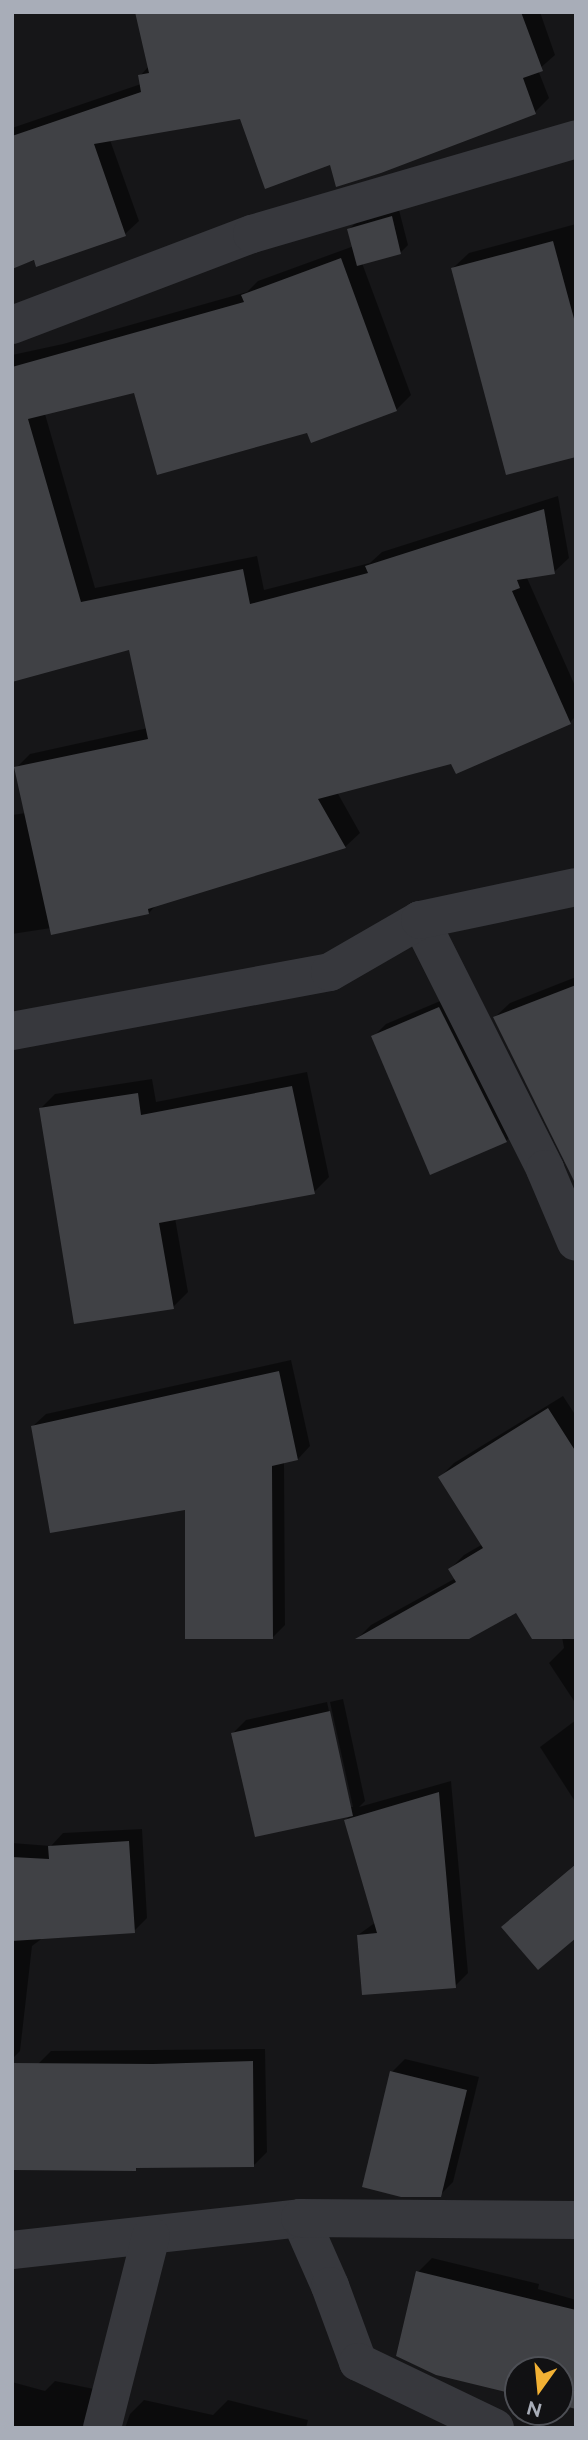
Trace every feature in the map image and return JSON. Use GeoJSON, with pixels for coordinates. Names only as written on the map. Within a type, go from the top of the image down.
{"type":"FeatureCollection","features":[{"type":"Feature","properties":{"kind":"street"},"geometry":{"type":"LineString","coordinates":[[12,325],[252,234],[576,139]]}},
{"type":"Feature","properties":{"kind":"street"},"geometry":{"type":"LineString","coordinates":[[12,1031],[330,972],[419,920],[576,887]]}},
{"type":"Feature","properties":{"kind":"street"},"geometry":{"type":"LineString","coordinates":[[419,920],[545,1168],[576,1242]]}},
{"type":"Feature","properties":{"kind":"street"},"geometry":{"type":"LineString","coordinates":[[300,2218],[330,2286],[358,2362],[495,2428]]}},
{"type":"Feature","properties":{"kind":"street"},"geometry":{"type":"LineString","coordinates":[[12,2250],[300,2218],[576,2220]]}},
{"type":"Feature","properties":{"kind":"street"},"geometry":{"type":"LineString","coordinates":[[102,2428],[151,2236]]}},
{"type":"Feature","properties":{"kind":"building"},"geometry":{"type":"Polygon","coordinates":[[[135,12],[521,12],[543,71],[523,78],[536,114],[381,173],[336,187],[330,165],[265,189],[240,119],[94,144],[126,236],[36,267],[34,260],[12,269],[12,136],[141,92],[138,75],[149,73],[135,12]]]}},
{"type":"Feature","properties":{"kind":"building"},"geometry":{"type":"Polygon","coordinates":[[[392,216],[401,254],[357,266],[347,229],[392,216]]]}},
{"type":"Feature","properties":{"kind":"building"},"geometry":{"type":"Polygon","coordinates":[[[553,241],[576,326],[576,457],[506,475],[451,268],[553,241]]]}},
{"type":"Feature","properties":{"kind":"building"},"geometry":{"type":"Polygon","coordinates":[[[341,258],[397,411],[311,443],[307,433],[157,475],[134,393],[28,419],[81,602],[243,569],[250,604],[368,573],[365,566],[544,509],[555,574],[517,580],[520,588],[512,591],[571,724],[456,774],[451,764],[318,799],[346,848],[148,909],[149,914],[51,935],[14,767],[148,739],[129,650],[12,682],[12,367],[244,302],[241,295],[341,258]]]}},
{"type":"Feature","properties":{"kind":"building"},"geometry":{"type":"Polygon","coordinates":[[[576,985],[576,1185],[493,1017],[576,985]]]}},
{"type":"Feature","properties":{"kind":"building"},"geometry":{"type":"Polygon","coordinates":[[[439,1007],[507,1142],[430,1175],[371,1036],[439,1007]]]}},
{"type":"Feature","properties":{"kind":"building"},"geometry":{"type":"Polygon","coordinates":[[[292,1086],[315,1194],[159,1223],[174,1309],[74,1324],[39,1108],[138,1093],[141,1115],[292,1086]]]}},
{"type":"Feature","properties":{"kind":"building"},"geometry":{"type":"Polygon","coordinates":[[[279,1371],[298,1460],[272,1466],[273,1639],[185,1639],[185,1510],[50,1533],[31,1426],[279,1371]]]}},
{"type":"Feature","properties":{"kind":"building"},"geometry":{"type":"Polygon","coordinates":[[[548,1408],[576,1452],[576,1639],[532,1639],[516,1613],[469,1639],[355,1639],[456,1582],[448,1569],[483,1548],[438,1477],[548,1408]]]}},
{"type":"Feature","properties":{"kind":"building"},"geometry":{"type":"Polygon","coordinates":[[[330,1711],[353,1816],[255,1837],[231,1733],[330,1711]]]}},
{"type":"Feature","properties":{"kind":"building"},"geometry":{"type":"Polygon","coordinates":[[[439,1792],[456,1988],[362,1995],[357,1935],[377,1933],[344,1820],[439,1792]]]}},
{"type":"Feature","properties":{"kind":"building"},"geometry":{"type":"Polygon","coordinates":[[[129,1841],[135,1933],[12,1941],[12,1857],[49,1859],[48,1846],[129,1841]]]}},
{"type":"Feature","properties":{"kind":"building"},"geometry":{"type":"Polygon","coordinates":[[[576,1864],[576,1938],[538,1970],[501,1927],[576,1864]]]}},
{"type":"Feature","properties":{"kind":"building"},"geometry":{"type":"Polygon","coordinates":[[[253,2061],[254,2167],[136,2168],[136,2171],[12,2170],[12,2063],[153,2064],[253,2061]]]}},
{"type":"Feature","properties":{"kind":"building"},"geometry":{"type":"Polygon","coordinates":[[[390,2071],[467,2090],[441,2197],[401,2197],[362,2187],[390,2071]]]}},
{"type":"Feature","properties":{"kind":"building"},"geometry":{"type":"Polygon","coordinates":[[[416,2271],[576,2310],[576,2409],[574,2356],[504,2356],[504,2392],[436,2375],[396,2356],[416,2271]]]}}]}
